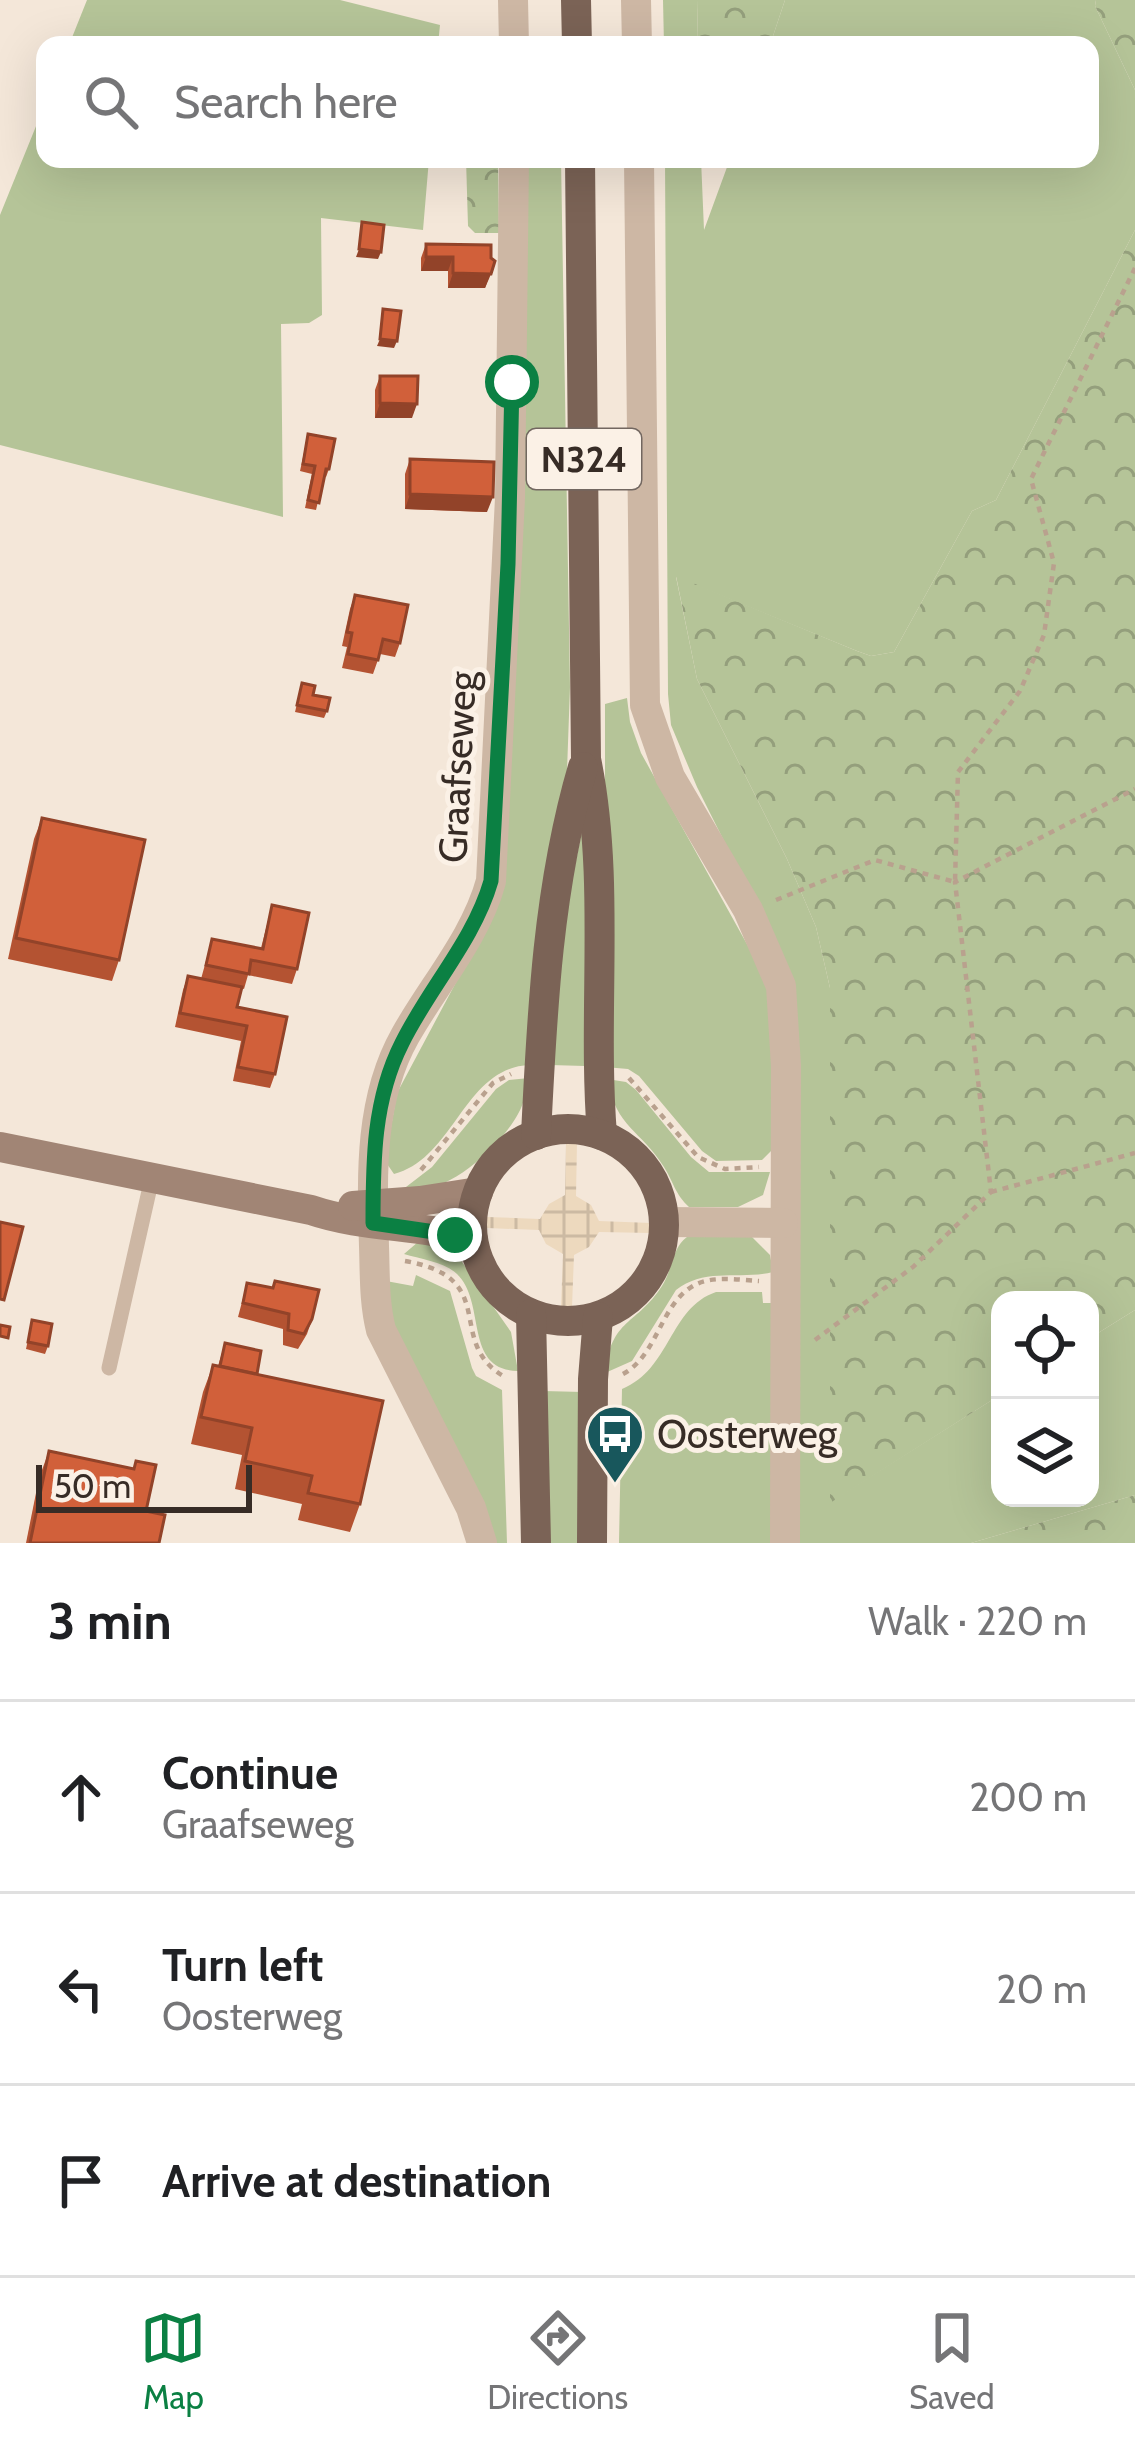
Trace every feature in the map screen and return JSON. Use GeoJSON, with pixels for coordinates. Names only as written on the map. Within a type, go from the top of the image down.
{"type":"FeatureCollection","features":[{"type":"Feature","properties":{"kind":"main road"},"geometry":{"type":"LineString","coordinates":[[576,0],[578,36]]}},
{"type":"Feature","properties":{"kind":"main road","name":"N324"},"geometry":{"type":"LineString","coordinates":[[580,168],[586,759],[596,807],[597,1073],[602,1135]]}},
{"type":"Feature","properties":{"kind":"main road","name":"N324"},"geometry":{"type":"LineString","coordinates":[[536,1135],[549,936],[572,806],[586,759]]}},
{"type":"Feature","properties":{"kind":"main road"},"geometry":{"type":"LineString","coordinates":[[580,1130],[602,1135],[627,1149],[646,1169],[659,1194],[662,1247],[646,1280],[620,1306],[576,1322],[531,1314],[492,1285],[480,1264],[472,1216],[478,1192],[491,1168],[511,1148],[536,1135],[580,1130]]}},
{"type":"Feature","properties":{"kind":"main road"},"geometry":{"type":"LineString","coordinates":[[531,1314],[536,1543]]}},
{"type":"Feature","properties":{"kind":"main road"},"geometry":{"type":"LineString","coordinates":[[592,1543],[598,1317]]}},
{"type":"Feature","properties":{"kind":"street"},"geometry":{"type":"LineString","coordinates":[[513,0],[514,36]]}},
{"type":"Feature","properties":{"kind":"street"},"geometry":{"type":"LineString","coordinates":[[636,0],[637,36]]}},
{"type":"Feature","properties":{"kind":"street","name":"Graafseweg"},"geometry":{"type":"LineString","coordinates":[[482,1543],[471,1508],[381,1330],[375,1307],[373,1214],[375,1134],[393,1062],[477,917],[491,881],[510,498],[514,168]]}},
{"type":"Feature","properties":{"kind":"street"},"geometry":{"type":"LineString","coordinates":[[639,168],[645,705],[670,777],[748,910],[781,986],[786,1066],[785,1543]]}},
{"type":"Feature","properties":{"kind":"street"},"geometry":{"type":"LineString","coordinates":[[0,1147],[311,1210],[340,1220],[478,1192]]}},
{"type":"Feature","properties":{"kind":"street"},"geometry":{"type":"LineString","coordinates":[[373,1214],[473,1240]]}},
{"type":"Feature","properties":{"kind":"street"},"geometry":{"type":"LineString","coordinates":[[664,1222],[783,1223]]}},
{"type":"Feature","properties":{"kind":"lane"},"geometry":{"type":"LineString","coordinates":[[109,1368],[152,1178]]}},
{"type":"Feature","properties":{"kind":"path"},"geometry":{"type":"LineString","coordinates":[[991,1192],[955,882],[958,772],[1020,691],[1044,635],[1054,562],[1031,479],[1135,268]]}},
{"type":"Feature","properties":{"kind":"path"},"geometry":{"type":"LineString","coordinates":[[748,910],[875,860],[955,882],[1135,789]]}},
{"type":"Feature","properties":{"kind":"path"},"geometry":{"type":"LineString","coordinates":[[784,1363],[913,1268],[991,1192],[1135,1153]]}},
{"type":"Feature","properties":{"kind":"green space"},"geometry":{"type":"Polygon","coordinates":[[[87,0],[340,0],[440,25],[439,36],[73,36],[87,0]]]}},
{"type":"Feature","properties":{"kind":"green space"},"geometry":{"type":"Polygon","coordinates":[[[663,0],[697,0],[698,36],[664,36],[663,0]]]}},
{"type":"Feature","properties":{"kind":"green space"},"geometry":{"type":"Polygon","coordinates":[[[697,0],[785,0],[773,36],[698,36],[697,0]]]}},
{"type":"Feature","properties":{"kind":"green space"},"geometry":{"type":"Polygon","coordinates":[[[785,0],[1096,0],[1135,90],[1135,230],[996,500],[972,511],[894,652],[871,656],[676,577],[697,679],[787,859],[816,927],[830,988],[830,1502],[991,1401],[991,1507],[1094,1507],[971,1543],[800,1543],[776,945],[671,725],[665,168],[701,168],[704,230],[727,168],[1099,168],[1099,36],[773,36],[785,0]]]}},
{"type":"Feature","properties":{"kind":"green space"},"geometry":{"type":"Polygon","coordinates":[[[1096,0],[1135,0],[1135,90],[1095,6],[1096,0]]]}},
{"type":"Feature","properties":{"kind":"green space"},"geometry":{"type":"Polygon","coordinates":[[[36,126],[36,168],[428,168],[423,230],[321,218],[322,315],[309,323],[281,324],[283,517],[0,445],[0,215],[36,126]]]}},
{"type":"Feature","properties":{"kind":"green space"},"geometry":{"type":"Polygon","coordinates":[[[466,168],[498,168],[499,233],[475,233],[468,226],[466,168]]]}},
{"type":"Feature","properties":{"kind":"green space"},"geometry":{"type":"Polygon","coordinates":[[[526,168],[561,168],[570,687],[567,771],[530,1065],[489,1081],[432,1150],[415,1165],[394,1174],[385,1161],[397,1093],[493,913],[526,168]]]}},
{"type":"Feature","properties":{"kind":"green space"},"geometry":{"type":"Polygon","coordinates":[[[1135,230],[1135,1310],[1099,1332],[1099,1291],[991,1291],[991,1401],[830,1503],[830,988],[816,927],[787,859],[697,679],[676,576],[871,656],[894,652],[972,511],[996,500],[1135,230]]]}},
{"type":"Feature","properties":{"kind":"green space"},"geometry":{"type":"Polygon","coordinates":[[[627,698],[641,753],[770,992],[774,1148],[762,1160],[716,1161],[702,1151],[639,1076],[628,1069],[605,1067],[605,704],[627,698]]]}},
{"type":"Feature","properties":{"kind":"green space"},"geometry":{"type":"Polygon","coordinates":[[[586,812],[585,1066],[550,1065],[556,957],[586,812]]]}},
{"type":"Feature","properties":{"kind":"green space"},"geometry":{"type":"Polygon","coordinates":[[[529,1078],[518,1114],[486,1154],[437,1186],[406,1187],[432,1167],[496,1089],[509,1080],[529,1078]]]}},
{"type":"Feature","properties":{"kind":"green space"},"geometry":{"type":"Polygon","coordinates":[[[607,1079],[626,1082],[636,1090],[709,1172],[770,1172],[763,1195],[738,1207],[689,1207],[655,1154],[623,1119],[607,1079]]]}},
{"type":"Feature","properties":{"kind":"green space"},"geometry":{"type":"Polygon","coordinates":[[[690,1235],[752,1237],[770,1255],[773,1272],[711,1276],[687,1283],[676,1290],[632,1361],[605,1373],[619,1332],[653,1299],[676,1251],[690,1235]]]}},
{"type":"Feature","properties":{"kind":"green space"},"geometry":{"type":"Polygon","coordinates":[[[418,1242],[450,1250],[462,1262],[511,1332],[518,1371],[489,1360],[466,1286],[457,1274],[404,1254],[418,1242]]]}},
{"type":"Feature","properties":{"kind":"green space"},"geometry":{"type":"Polygon","coordinates":[[[416,1275],[450,1291],[476,1376],[502,1390],[507,1543],[495,1543],[389,1315],[386,1281],[413,1286],[416,1275]]]}},
{"type":"Feature","properties":{"kind":"green space"},"geometry":{"type":"Polygon","coordinates":[[[716,1292],[762,1292],[763,1303],[773,1303],[771,1543],[619,1543],[622,1389],[651,1368],[688,1311],[716,1292]]]}},
{"type":"Feature","properties":{"kind":"green space"},"geometry":{"type":"Polygon","coordinates":[[[1135,1310],[1135,1495],[1099,1506],[1099,1332],[1135,1310]]]}},
{"type":"Feature","properties":{"kind":"green space"},"geometry":{"type":"Polygon","coordinates":[[[543,1391],[583,1392],[582,1543],[545,1543],[543,1391]]]}},
{"type":"Feature","properties":{"kind":"green space"},"geometry":{"type":"Polygon","coordinates":[[[1135,1495],[1135,1543],[971,1543],[1099,1507],[1135,1495]]]}},
{"type":"Feature","properties":{"kind":"shaded area"},"geometry":{"type":"Polygon","coordinates":[[[566,1143],[577,1143],[576,1196],[591,1205],[599,1221],[651,1223],[652,1228],[651,1233],[599,1232],[589,1247],[574,1255],[572,1307],[567,1308],[561,1307],[563,1254],[546,1244],[539,1230],[487,1228],[487,1217],[540,1219],[549,1204],[565,1195],[566,1143]]]}},
{"type":"Feature","properties":{"kind":"building"},"geometry":{"type":"Polygon","coordinates":[[[362,222],[384,225],[381,252],[359,249],[362,222]]]}},
{"type":"Feature","properties":{"kind":"building"},"geometry":{"type":"Polygon","coordinates":[[[426,244],[491,245],[495,261],[491,274],[453,273],[453,257],[426,257],[426,244]]]}},
{"type":"Feature","properties":{"kind":"building"},"geometry":{"type":"Polygon","coordinates":[[[383,309],[401,311],[397,341],[380,339],[383,309]]]}},
{"type":"Feature","properties":{"kind":"building"},"geometry":{"type":"Polygon","coordinates":[[[380,376],[418,376],[417,404],[380,403],[380,376]]]}},
{"type":"Feature","properties":{"kind":"building"},"geometry":{"type":"Polygon","coordinates":[[[308,434],[335,439],[319,503],[308,500],[315,466],[303,464],[308,434]]]}},
{"type":"Feature","properties":{"kind":"building"},"geometry":{"type":"Polygon","coordinates":[[[410,459],[494,462],[493,497],[410,494],[410,459]]]}},
{"type":"Feature","properties":{"kind":"building"},"geometry":{"type":"Polygon","coordinates":[[[355,595],[408,605],[400,643],[383,639],[378,660],[348,654],[355,595]]]}},
{"type":"Feature","properties":{"kind":"building"},"geometry":{"type":"Polygon","coordinates":[[[302,683],[315,686],[313,695],[330,698],[327,711],[297,705],[302,683]]]}},
{"type":"Feature","properties":{"kind":"building"},"geometry":{"type":"Polygon","coordinates":[[[42,818],[145,840],[119,960],[16,938],[42,818]]]}},
{"type":"Feature","properties":{"kind":"building"},"geometry":{"type":"Polygon","coordinates":[[[272,905],[309,913],[297,969],[251,960],[249,974],[206,965],[212,939],[263,949],[272,905]]]}},
{"type":"Feature","properties":{"kind":"building"},"geometry":{"type":"Polygon","coordinates":[[[188,976],[242,987],[237,1007],[287,1017],[275,1074],[238,1067],[247,1026],[180,1013],[188,976]]]}},
{"type":"Feature","properties":{"kind":"building"},"geometry":{"type":"Polygon","coordinates":[[[0,1222],[23,1227],[4,1300],[0,1299],[0,1222]]]}},
{"type":"Feature","properties":{"kind":"building"},"geometry":{"type":"Polygon","coordinates":[[[275,1281],[319,1290],[304,1334],[288,1330],[289,1314],[243,1303],[247,1283],[273,1288],[275,1281]]]}},
{"type":"Feature","properties":{"kind":"building"},"geometry":{"type":"Polygon","coordinates":[[[32,1320],[52,1324],[48,1346],[28,1342],[32,1320]]]}},
{"type":"Feature","properties":{"kind":"building"},"geometry":{"type":"Polygon","coordinates":[[[0,1325],[10,1327],[8,1338],[0,1336],[0,1325]]]}},
{"type":"Feature","properties":{"kind":"building"},"geometry":{"type":"Polygon","coordinates":[[[225,1343],[261,1351],[257,1374],[220,1366],[225,1343]]]}},
{"type":"Feature","properties":{"kind":"building"},"geometry":{"type":"Polygon","coordinates":[[[213,1365],[383,1401],[360,1504],[308,1493],[312,1476],[245,1461],[252,1428],[201,1417],[213,1365]]]}},
{"type":"Feature","properties":{"kind":"building"},"geometry":{"type":"Polygon","coordinates":[[[49,1451],[134,1469],[136,1461],[156,1465],[146,1511],[165,1515],[159,1543],[30,1543],[49,1451]]]}},
{"type":"Feature","properties":{"kind":"place","name":"Oosterweg"},"geometry":{"type":"Point","coordinates":[615,1485]}},
{"type":"Feature","properties":{"kind":"route"},"geometry":{"type":"LineString","coordinates":[[455,1235],[373,1223],[371,1176],[375,1134],[393,1062],[477,917],[491,881],[508,564],[512,382]]}}]}
